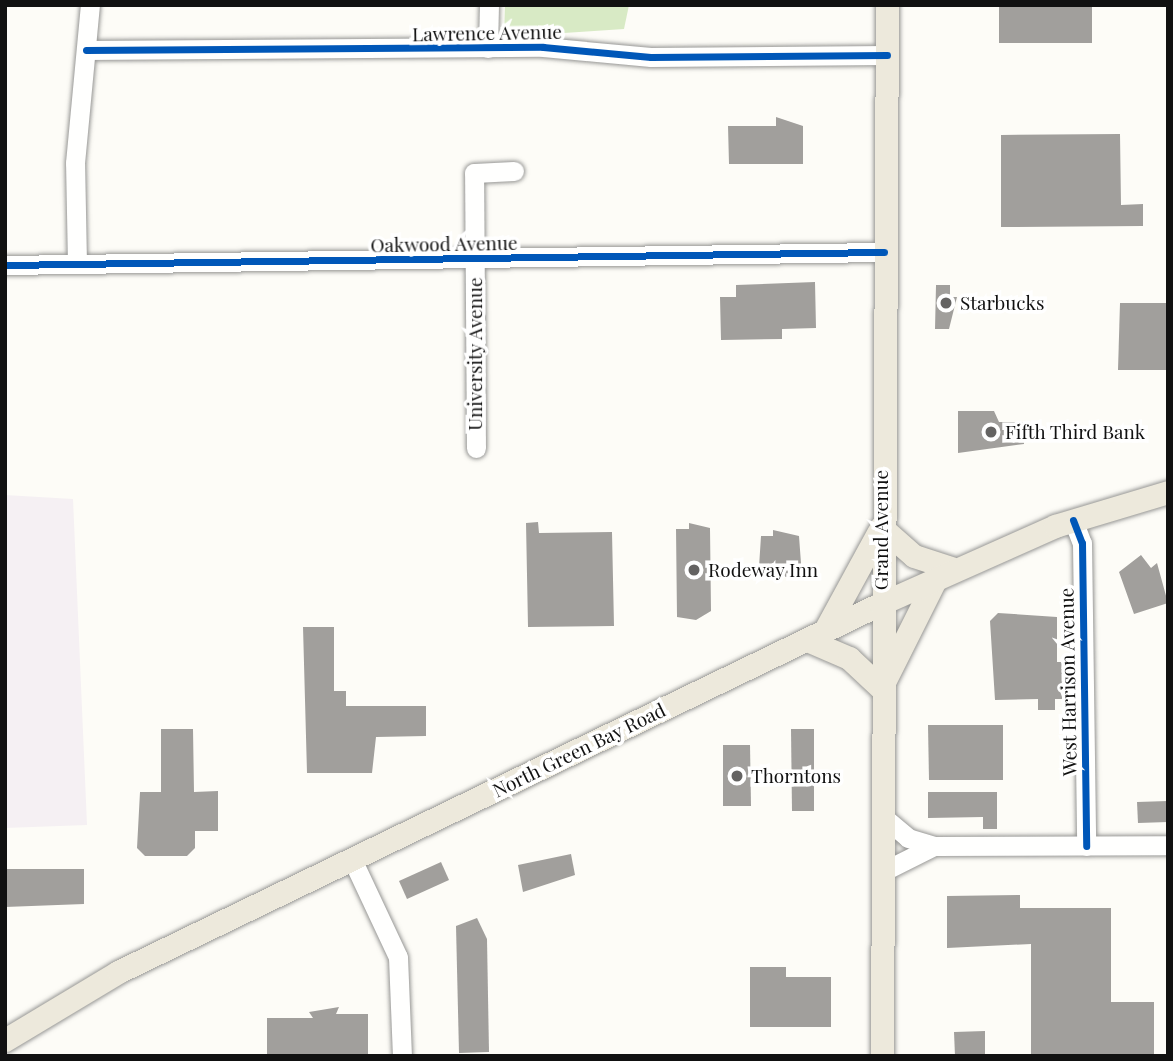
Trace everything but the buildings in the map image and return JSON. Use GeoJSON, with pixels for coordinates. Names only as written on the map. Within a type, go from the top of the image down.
{"type":"FeatureCollection","features":[{"type":"Feature","properties":{"kind":"main road","name":"Grand Avenue"},"geometry":{"type":"LineString","coordinates":[[882,1056],[880,604],[887,5]]}},
{"type":"Feature","properties":{"kind":"main road","name":"North Green Bay Road"},"geometry":{"type":"LineString","coordinates":[[5,1040],[118,972],[880,604],[1073,520],[1168,492]]}},
{"type":"Feature","properties":{"kind":"main road"},"geometry":{"type":"LineString","coordinates":[[881,527],[921,560],[945,574],[881,688],[849,658],[815,636],[881,527]]}},
{"type":"Feature","properties":{"kind":"street"},"geometry":{"type":"LineString","coordinates":[[77,264],[75,163],[90,5]]}},
{"type":"Feature","properties":{"kind":"street"},"geometry":{"type":"LineString","coordinates":[[488,48],[489,5]]}},
{"type":"Feature","properties":{"kind":"street","name":"Lawrence Avenue"},"geometry":{"type":"LineString","coordinates":[[86,51],[586,48],[651,57],[887,55]]}},
{"type":"Feature","properties":{"kind":"street","name":"University Avenue"},"geometry":{"type":"LineString","coordinates":[[476,448],[474,173],[514,171]]}},
{"type":"Feature","properties":{"kind":"street","name":"Oakwood Avenue"},"geometry":{"type":"LineString","coordinates":[[5,265],[884,252]]}},
{"type":"Feature","properties":{"kind":"street","name":"West Harrison Avenue"},"geometry":{"type":"LineString","coordinates":[[1073,520],[1082,543],[1086,846]]}},
{"type":"Feature","properties":{"kind":"street"},"geometry":{"type":"LineString","coordinates":[[881,815],[908,838],[934,846],[1168,845]]}},
{"type":"Feature","properties":{"kind":"street"},"geometry":{"type":"LineString","coordinates":[[881,872],[934,846]]}},
{"type":"Feature","properties":{"kind":"street"},"geometry":{"type":"LineString","coordinates":[[352,859],[398,957],[402,1056]]}},
{"type":"Feature","properties":{"kind":"shaded area"},"geometry":{"type":"Polygon","coordinates":[[[5,495],[73,499],[87,825],[5,828],[5,495]]]}},
{"type":"Feature","properties":{"kind":"green space"},"geometry":{"type":"Polygon","coordinates":[[[505,5],[629,5],[624,29],[504,37],[505,5]]]}},
{"type":"Feature","properties":{"kind":"cycle path"},"geometry":{"type":"LineString","coordinates":[[86,50],[543,47],[651,57],[887,55]]}},
{"type":"Feature","properties":{"kind":"cycle path"},"geometry":{"type":"LineString","coordinates":[[5,265],[884,252]]}},
{"type":"Feature","properties":{"kind":"cycle path"},"geometry":{"type":"LineString","coordinates":[[1073,520],[1082,543],[1086,846]]}},
{"type":"Feature","properties":{"kind":"place","name":"Starbucks"},"geometry":{"type":"Point","coordinates":[946,303]}},
{"type":"Feature","properties":{"kind":"place","name":"Fifth Third Bank"},"geometry":{"type":"Point","coordinates":[991,432]}},
{"type":"Feature","properties":{"kind":"place","name":"Rodeway Inn"},"geometry":{"type":"Point","coordinates":[694,570]}},
{"type":"Feature","properties":{"kind":"place","name":"Thorntons"},"geometry":{"type":"Point","coordinates":[737,776]}}]}
